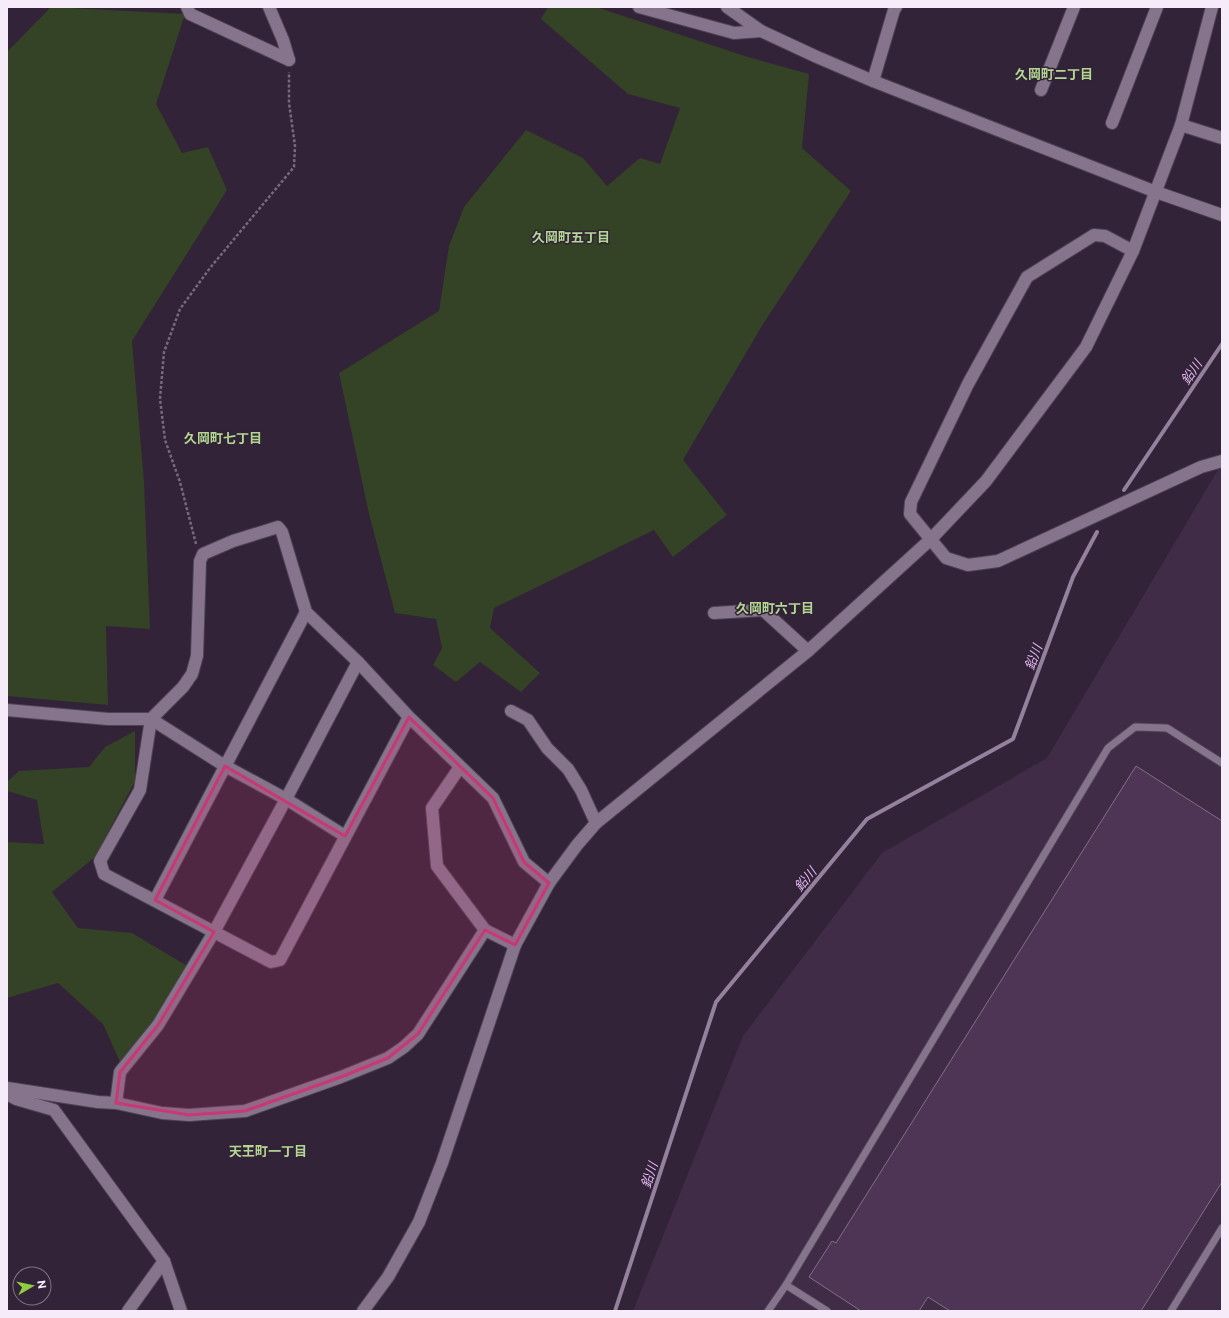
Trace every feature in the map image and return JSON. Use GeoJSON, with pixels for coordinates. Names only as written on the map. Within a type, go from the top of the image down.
{"type":"FeatureCollection","features":[{"type":"Feature","properties":{"kind":"street"},"geometry":{"type":"LineString","coordinates":[[187,7],[190,14],[289,60]]}},
{"type":"Feature","properties":{"kind":"street"},"geometry":{"type":"LineString","coordinates":[[269,7],[283,40],[289,60]]}},
{"type":"Feature","properties":{"kind":"street"},"geometry":{"type":"LineString","coordinates":[[639,7],[734,32],[761,31]]}},
{"type":"Feature","properties":{"kind":"street"},"geometry":{"type":"LineString","coordinates":[[727,7],[761,31],[873,81],[1156,192],[1222,215]]}},
{"type":"Feature","properties":{"kind":"street"},"geometry":{"type":"LineString","coordinates":[[873,81],[896,7]]}},
{"type":"Feature","properties":{"kind":"street"},"geometry":{"type":"LineString","coordinates":[[1042,90],[1074,7]]}},
{"type":"Feature","properties":{"kind":"street"},"geometry":{"type":"LineString","coordinates":[[1112,123],[1157,7]]}},
{"type":"Feature","properties":{"kind":"street"},"geometry":{"type":"LineString","coordinates":[[363,1311],[388,1277],[419,1222],[442,1163],[514,945],[549,883],[577,845],[596,823],[808,651],[931,539],[986,481],[1086,347],[1133,251],[1181,125],[1212,7]]}},
{"type":"Feature","properties":{"kind":"street"},"geometry":{"type":"LineString","coordinates":[[1181,125],[1222,138]]}},
{"type":"Feature","properties":{"kind":"street"},"geometry":{"type":"LineString","coordinates":[[1133,251],[1105,236],[1094,235],[1027,277],[968,384],[910,502],[910,514],[946,558],[968,565],[998,561],[1201,467],[1222,461]]}},
{"type":"Feature","properties":{"kind":"street"},"geometry":{"type":"LineString","coordinates":[[409,718],[280,960],[271,962],[104,874],[100,861],[140,790],[151,719],[183,687],[192,674],[197,656],[200,562],[204,554],[228,543],[278,527],[282,532],[306,612],[358,662],[409,718],[493,798],[524,862],[549,883]]}},
{"type":"Feature","properties":{"kind":"street"},"geometry":{"type":"LineString","coordinates":[[714,612],[763,610],[808,651]]}},
{"type":"Feature","properties":{"kind":"street"},"geometry":{"type":"LineString","coordinates":[[155,900],[306,612]]}},
{"type":"Feature","properties":{"kind":"street"},"geometry":{"type":"LineString","coordinates":[[116,1103],[120,1072],[158,1025],[214,932],[358,662]]}},
{"type":"Feature","properties":{"kind":"street"},"geometry":{"type":"LineString","coordinates":[[7,710],[108,719],[151,719],[225,766],[286,799],[345,836]]}},
{"type":"Feature","properties":{"kind":"street"},"geometry":{"type":"LineString","coordinates":[[511,711],[528,720],[547,748],[568,769],[581,790],[596,823]]}},
{"type":"Feature","properties":{"kind":"street"},"geometry":{"type":"LineString","coordinates":[[460,767],[432,808],[437,866],[485,930],[514,945]]}},
{"type":"Feature","properties":{"kind":"street"},"geometry":{"type":"LineString","coordinates":[[7,1088],[98,1102],[116,1103],[162,1113],[189,1115],[245,1110],[341,1077],[388,1058],[404,1047],[418,1034],[485,930]]}},
{"type":"Feature","properties":{"kind":"street"},"geometry":{"type":"LineString","coordinates":[[7,1094],[16,1099],[54,1110],[164,1261],[181,1311]]}},
{"type":"Feature","properties":{"kind":"street"},"geometry":{"type":"LineString","coordinates":[[128,1311],[164,1261]]}},
{"type":"Feature","properties":{"kind":"lane"},"geometry":{"type":"LineString","coordinates":[[768,1311],[786,1285],[1108,748],[1135,727],[1167,728],[1222,763]]}},
{"type":"Feature","properties":{"kind":"lane"},"geometry":{"type":"LineString","coordinates":[[1171,1311],[1222,1228]]}},
{"type":"Feature","properties":{"kind":"lane"},"geometry":{"type":"LineString","coordinates":[[786,1285],[827,1311]]}},
{"type":"Feature","properties":{"kind":"path"},"geometry":{"type":"LineString","coordinates":[[200,562],[180,482],[165,440],[160,399],[164,352],[180,309],[210,268],[294,167],[295,146],[289,103],[289,60]]}},
{"type":"Feature","properties":{"kind":"highlighted area"},"geometry":{"type":"Polygon","coordinates":[[[409,717],[493,798],[524,862],[549,883],[515,945],[485,930],[418,1034],[388,1058],[341,1077],[245,1111],[189,1115],[116,1103],[120,1072],[158,1025],[214,932],[155,900],[225,766],[345,836],[409,717]]]}},
{"type":"Feature","properties":{"kind":"shaded area"},"geometry":{"type":"Polygon","coordinates":[[[1222,463],[1222,1311],[633,1311],[743,1036],[882,853],[1047,758],[1222,463]]]}},
{"type":"Feature","properties":{"kind":"green space"},"geometry":{"type":"Polygon","coordinates":[[[51,7],[185,14],[156,104],[182,153],[208,147],[227,190],[132,341],[144,482],[150,629],[106,626],[108,705],[7,696],[7,52],[51,7]]]}},
{"type":"Feature","properties":{"kind":"green space"},"geometry":{"type":"Polygon","coordinates":[[[548,7],[596,7],[748,57],[809,74],[802,148],[851,191],[763,324],[683,460],[727,515],[673,557],[654,530],[494,608],[490,628],[540,673],[521,692],[480,662],[456,682],[433,665],[442,648],[436,619],[395,613],[369,514],[339,373],[439,311],[449,246],[464,207],[526,130],[583,158],[607,186],[640,158],[660,164],[680,108],[628,94],[541,19],[548,7]]]}},
{"type":"Feature","properties":{"kind":"green space"},"geometry":{"type":"Polygon","coordinates":[[[135,731],[135,781],[95,857],[52,892],[78,928],[132,933],[189,967],[155,1025],[120,1062],[103,1024],[58,983],[7,998],[7,842],[44,844],[37,800],[7,791],[7,782],[19,771],[89,767],[105,747],[135,731]]]}},
{"type":"Feature","properties":{"kind":"building"},"geometry":{"type":"Polygon","coordinates":[[[1136,766],[1222,821],[1222,1182],[1141,1311],[950,1311],[928,1297],[919,1311],[861,1311],[809,1277],[832,1241],[836,1243],[1136,766]]]}},
{"type":"Feature","properties":{"kind":"waterway","name":"鉛川"},"geometry":{"type":"LineString","coordinates":[[1124,490],[1222,344]]}},
{"type":"Feature","properties":{"kind":"waterway","name":"鉛川"},"geometry":{"type":"LineString","coordinates":[[615,1311],[716,1002],[867,819],[1013,739],[1073,577],[1097,532]]}},
{"type":"Feature","properties":{"kind":"district","name":"久岡町二丁目"},"geometry":{"type":"Point","coordinates":[1054,74]}},
{"type":"Feature","properties":{"kind":"district","name":"久岡町五丁目"},"geometry":{"type":"Point","coordinates":[571,237]}},
{"type":"Feature","properties":{"kind":"district","name":"久岡町七丁目"},"geometry":{"type":"Point","coordinates":[223,438]}},
{"type":"Feature","properties":{"kind":"district","name":"久岡町六丁目"},"geometry":{"type":"Point","coordinates":[775,608]}},
{"type":"Feature","properties":{"kind":"district","name":"天王町一丁目"},"geometry":{"type":"Point","coordinates":[268,1151]}}]}
